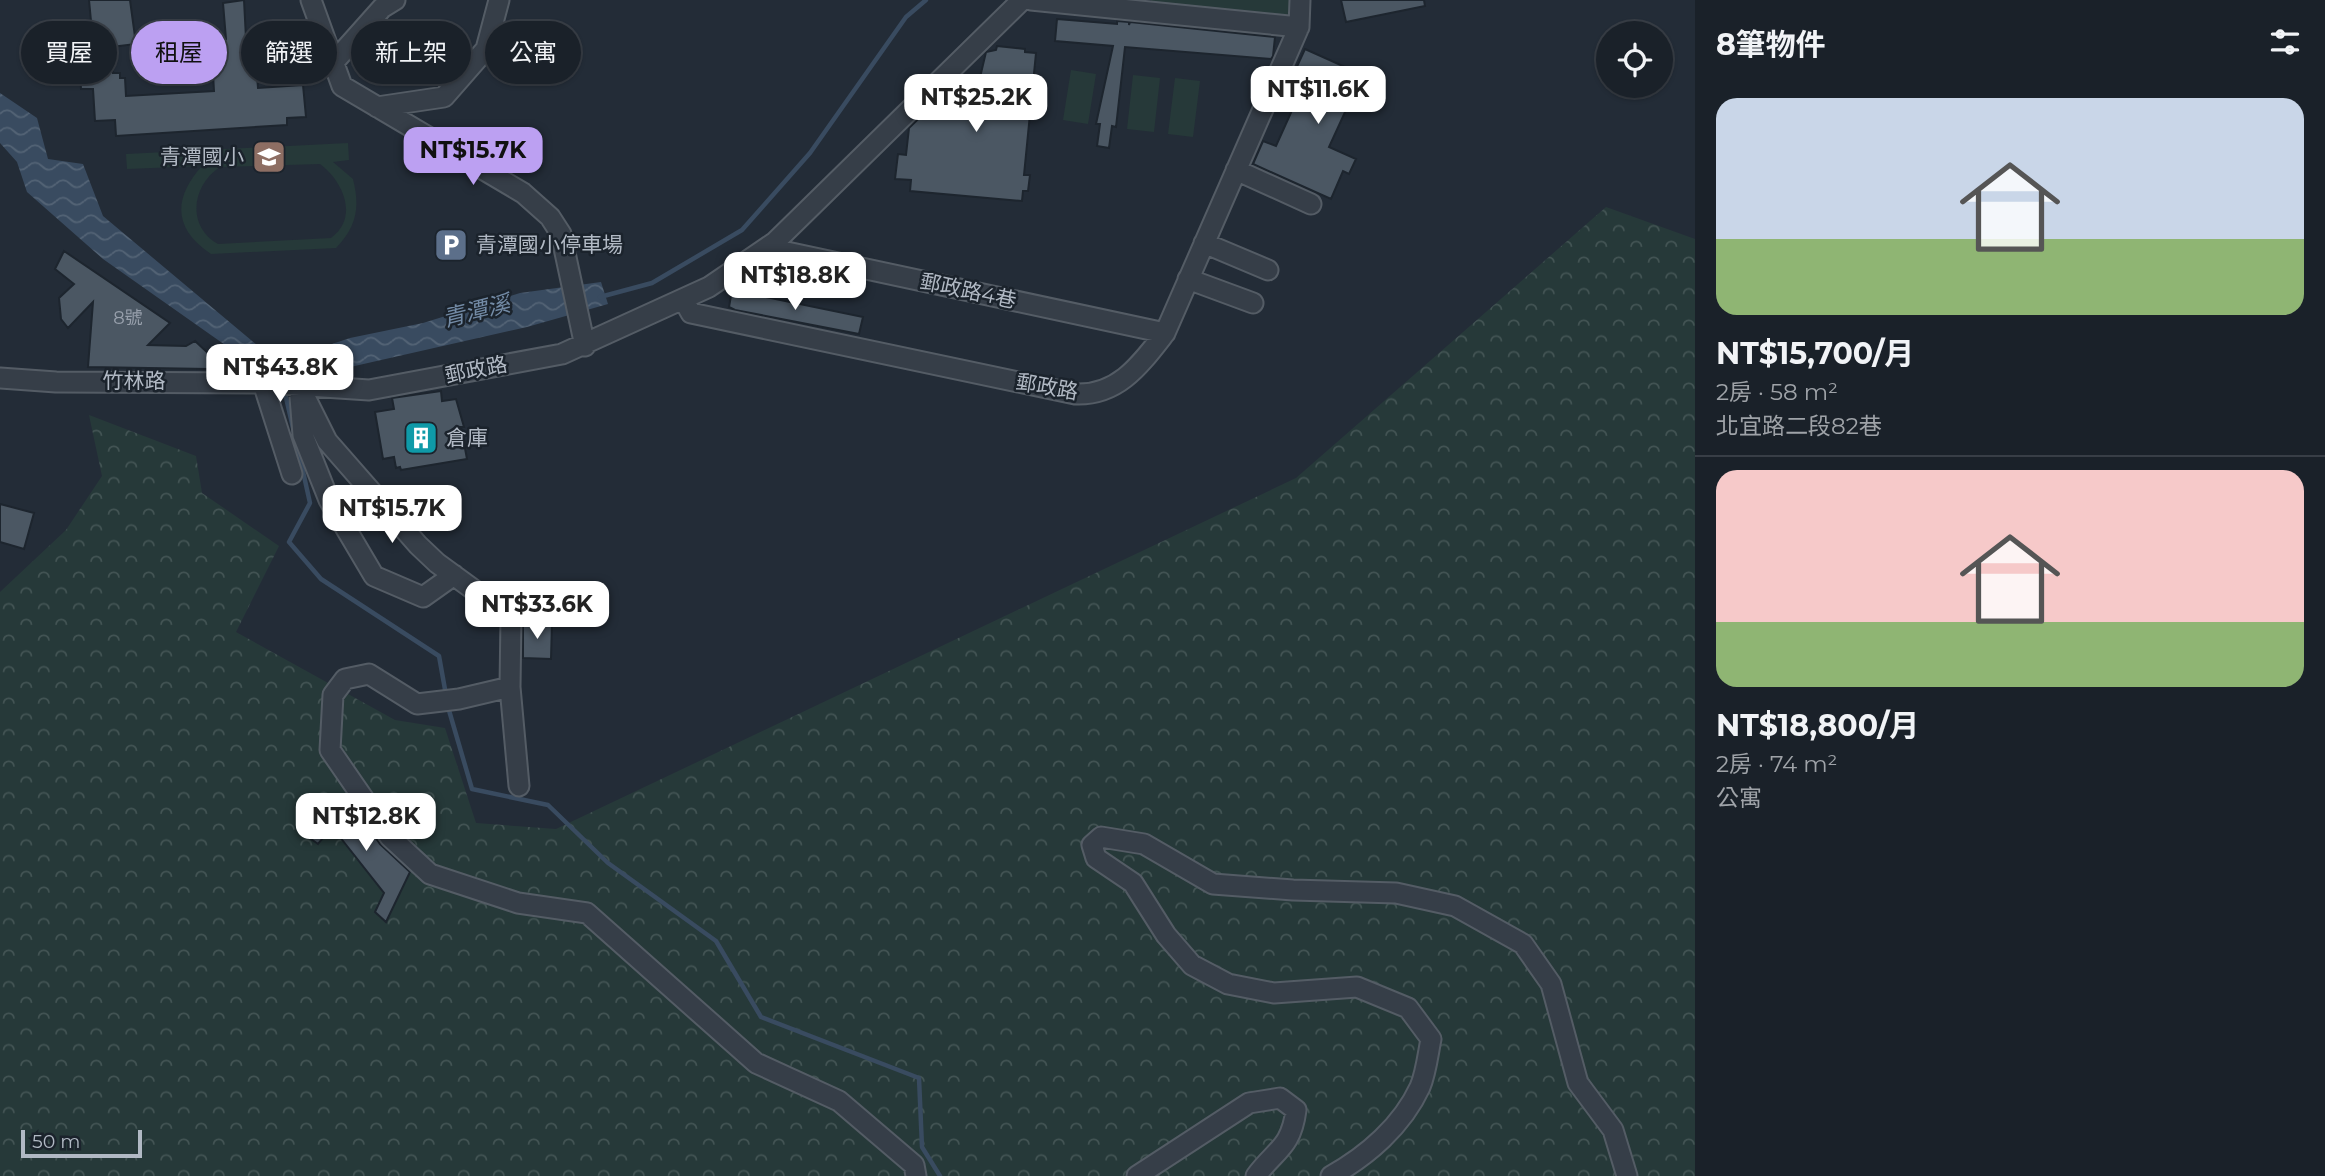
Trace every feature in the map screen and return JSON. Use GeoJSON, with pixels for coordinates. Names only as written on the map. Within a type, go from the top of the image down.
{"type":"FeatureCollection","features":[{"type":"Feature","properties":{"kind":"street"},"geometry":{"type":"LineString","coordinates":[[311,0],[318,21]]}},
{"type":"Feature","properties":{"kind":"street"},"geometry":{"type":"LineString","coordinates":[[337,59],[382,8],[395,0]]}},
{"type":"Feature","properties":{"kind":"street"},"geometry":{"type":"LineString","coordinates":[[377,107],[444,97],[486,49],[499,0]]}},
{"type":"Feature","properties":{"kind":"street","name":"郵政路"},"geometry":{"type":"LineString","coordinates":[[299,385],[369,390],[562,354],[585,346],[709,287],[775,242],[1022,0]]}},
{"type":"Feature","properties":{"kind":"street"},"geometry":{"type":"LineString","coordinates":[[1031,0],[1299,27]]}},
{"type":"Feature","properties":{"kind":"street","name":"郵政路"},"geometry":{"type":"LineString","coordinates":[[683,299],[691,313],[1075,394],[1093,395],[1116,384],[1137,370],[1165,333],[1299,27],[1300,0]]}},
{"type":"Feature","properties":{"kind":"street"},"geometry":{"type":"LineString","coordinates":[[337,73],[342,86],[523,193],[551,217],[561,234],[585,346]]}},
{"type":"Feature","properties":{"kind":"street"},"geometry":{"type":"LineString","coordinates":[[1236,170],[1311,204]]}},
{"type":"Feature","properties":{"kind":"street","name":"郵政路4巷"},"geometry":{"type":"LineString","coordinates":[[775,242],[782,251],[1165,333]]}},
{"type":"Feature","properties":{"kind":"street"},"geometry":{"type":"LineString","coordinates":[[1204,243],[1269,270]]}},
{"type":"Feature","properties":{"kind":"street"},"geometry":{"type":"LineString","coordinates":[[1188,279],[1253,303]]}},
{"type":"Feature","properties":{"kind":"street","name":"竹林路"},"geometry":{"type":"LineString","coordinates":[[0,378],[56,382],[299,385]]}},
{"type":"Feature","properties":{"kind":"street"},"geometry":{"type":"LineString","coordinates":[[263,383],[292,474]]}},
{"type":"Feature","properties":{"kind":"street"},"geometry":{"type":"LineString","coordinates":[[299,385],[303,435],[329,500],[374,576],[423,597],[454,575]]}},
{"type":"Feature","properties":{"kind":"street"},"geometry":{"type":"LineString","coordinates":[[299,385],[327,441],[418,545],[512,617],[510,687],[519,786]]}},
{"type":"Feature","properties":{"kind":"street"},"geometry":{"type":"LineString","coordinates":[[510,687],[459,699],[417,704],[369,674],[345,679],[332,695],[330,750],[390,837],[430,874],[518,903],[587,913],[756,1063],[839,1101],[914,1165],[916,1176]]}},
{"type":"Feature","properties":{"kind":"street"},"geometry":{"type":"LineString","coordinates":[[1331,1176],[1361,1159],[1385,1137],[1420,1087],[1432,1039],[1408,1008],[1357,987],[1274,993],[1228,984],[1192,965],[1166,935],[1133,883],[1096,858],[1092,845],[1101,837],[1144,844],[1213,884],[1396,893],[1455,906],[1523,944],[1551,984],[1578,1083],[1613,1130],[1627,1176]]}},
{"type":"Feature","properties":{"kind":"street"},"geometry":{"type":"LineString","coordinates":[[1137,1176],[1249,1103],[1280,1098],[1296,1110],[1293,1131],[1282,1150],[1256,1176]]}},
{"type":"Feature","properties":{"kind":"green space"},"geometry":{"type":"Polygon","coordinates":[[[1151,0],[1292,0],[1291,12],[1282,17],[1151,6],[1151,0]]]}},
{"type":"Feature","properties":{"kind":"green space"},"geometry":{"type":"Polygon","coordinates":[[[1071,70],[1096,74],[1088,124],[1063,120],[1071,70]]]}},
{"type":"Feature","properties":{"kind":"green space"},"geometry":{"type":"Polygon","coordinates":[[[1133,75],[1160,78],[1154,132],[1127,129],[1133,75]]]}},
{"type":"Feature","properties":{"kind":"green space"},"geometry":{"type":"Polygon","coordinates":[[[1175,78],[1200,81],[1193,137],[1168,134],[1175,78]]]}},
{"type":"Feature","properties":{"kind":"green space"},"geometry":{"type":"Polygon","coordinates":[[[348,143],[349,160],[333,162],[353,179],[355,216],[348,232],[336,248],[211,254],[189,234],[181,213],[186,190],[202,166],[127,169],[126,154],[348,143]],[[320,164],[220,167],[203,184],[199,195],[196,206],[201,227],[218,244],[331,238],[345,220],[346,210],[341,189],[320,164]]]}},
{"type":"Feature","properties":{"kind":"green space"},"geometry":{"type":"Polygon","coordinates":[[[1606,207],[1695,239],[1695,1176],[0,1176],[0,592],[66,530],[102,476],[89,415],[196,456],[202,493],[279,546],[236,632],[395,720],[445,728],[476,823],[556,829],[1296,478],[1606,207]]]}},
{"type":"Feature","properties":{"kind":"water"},"geometry":{"type":"Polygon","coordinates":[[[0,93],[37,118],[48,159],[83,164],[103,216],[264,351],[311,351],[350,338],[423,323],[520,293],[601,282],[608,304],[527,327],[315,375],[265,373],[103,259],[27,192],[17,162],[0,143],[0,93]]]}},
{"type":"Feature","properties":{"kind":"building"},"geometry":{"type":"Polygon","coordinates":[[[89,0],[130,0],[133,21],[131,45],[117,46],[117,21],[91,21],[89,0]]]}},
{"type":"Feature","properties":{"kind":"building"},"geometry":{"type":"Polygon","coordinates":[[[244,0],[245,21],[241,21],[241,84],[258,84],[258,88],[303,85],[306,117],[287,118],[287,125],[116,136],[115,120],[95,121],[93,89],[81,89],[81,84],[117,84],[117,73],[120,73],[120,78],[125,78],[126,96],[214,91],[214,84],[227,84],[227,21],[224,21],[223,3],[244,0]]]}},
{"type":"Feature","properties":{"kind":"building"},"geometry":{"type":"Polygon","coordinates":[[[1341,0],[1424,0],[1425,6],[1346,22],[1341,0]]]}},
{"type":"Feature","properties":{"kind":"building"},"geometry":{"type":"Polygon","coordinates":[[[1057,19],[1117,24],[1117,21],[1129,22],[1129,25],[1130,22],[1275,37],[1273,56],[1271,59],[1125,47],[1116,127],[1112,126],[1109,148],[1097,146],[1100,124],[1096,124],[1113,46],[1055,41],[1057,19]]]}},
{"type":"Feature","properties":{"kind":"building"},"geometry":{"type":"Polygon","coordinates":[[[997,46],[1036,53],[1024,175],[1030,175],[1028,191],[1023,191],[1022,201],[910,191],[911,180],[895,179],[898,154],[906,155],[909,128],[954,84],[978,86],[986,52],[996,50],[997,46]]]}},
{"type":"Feature","properties":{"kind":"building"},"geometry":{"type":"Polygon","coordinates":[[[1305,49],[1383,84],[1372,108],[1351,99],[1329,147],[1356,159],[1349,174],[1343,171],[1331,199],[1253,164],[1263,141],[1276,146],[1306,79],[1294,73],[1305,49]]]}},
{"type":"Feature","properties":{"kind":"building"},"geometry":{"type":"Polygon","coordinates":[[[64,251],[170,323],[148,345],[186,346],[195,341],[209,354],[209,369],[88,367],[93,302],[68,328],[61,319],[59,298],[74,284],[55,269],[64,251]]]}},
{"type":"Feature","properties":{"kind":"building"},"geometry":{"type":"Polygon","coordinates":[[[732,290],[863,317],[859,334],[735,310],[729,307],[732,290]]]}},
{"type":"Feature","properties":{"kind":"building","name":"倉庫"},"geometry":{"type":"Polygon","coordinates":[[[441,391],[442,401],[456,399],[464,427],[461,427],[467,459],[401,470],[400,467],[396,468],[394,457],[383,459],[375,412],[394,409],[392,398],[441,391]]]}},
{"type":"Feature","properties":{"kind":"building"},"geometry":{"type":"Polygon","coordinates":[[[0,504],[34,513],[24,549],[0,542],[0,504]]]}},
{"type":"Feature","properties":{"kind":"building"},"geometry":{"type":"Polygon","coordinates":[[[523,623],[552,623],[551,659],[523,658],[523,623]]]}},
{"type":"Feature","properties":{"kind":"building"},"geometry":{"type":"Polygon","coordinates":[[[346,795],[380,844],[410,872],[386,922],[375,912],[384,893],[332,827],[318,844],[307,836],[315,825],[339,809],[346,795]]]}},
{"type":"Feature","properties":{"kind":"waterway","name":"青潭溪"},"geometry":{"type":"LineString","coordinates":[[600,297],[652,283],[742,230],[810,153],[906,17],[926,0]]}},
{"type":"Feature","properties":{"kind":"waterway"},"geometry":{"type":"LineString","coordinates":[[284,389],[294,432]]}},
{"type":"Feature","properties":{"kind":"waterway"},"geometry":{"type":"LineString","coordinates":[[296,440],[310,503],[289,542],[321,579],[439,656],[446,695]]}},
{"type":"Feature","properties":{"kind":"waterway"},"geometry":{"type":"LineString","coordinates":[[448,707],[472,789],[548,805],[608,863],[716,941],[761,1017],[919,1078],[922,1147],[940,1176]]}},
{"type":"Feature","properties":{"kind":"place","name":"青潭國小"},"geometry":{"type":"Point","coordinates":[269,157]}},
{"type":"Feature","properties":{"kind":"place","name":"青潭國小停車場"},"geometry":{"type":"Point","coordinates":[451,245]}},
{"type":"Feature","properties":{"kind":"place","name":"倉庫"},"geometry":{"type":"Point","coordinates":[421,438]}}]}
